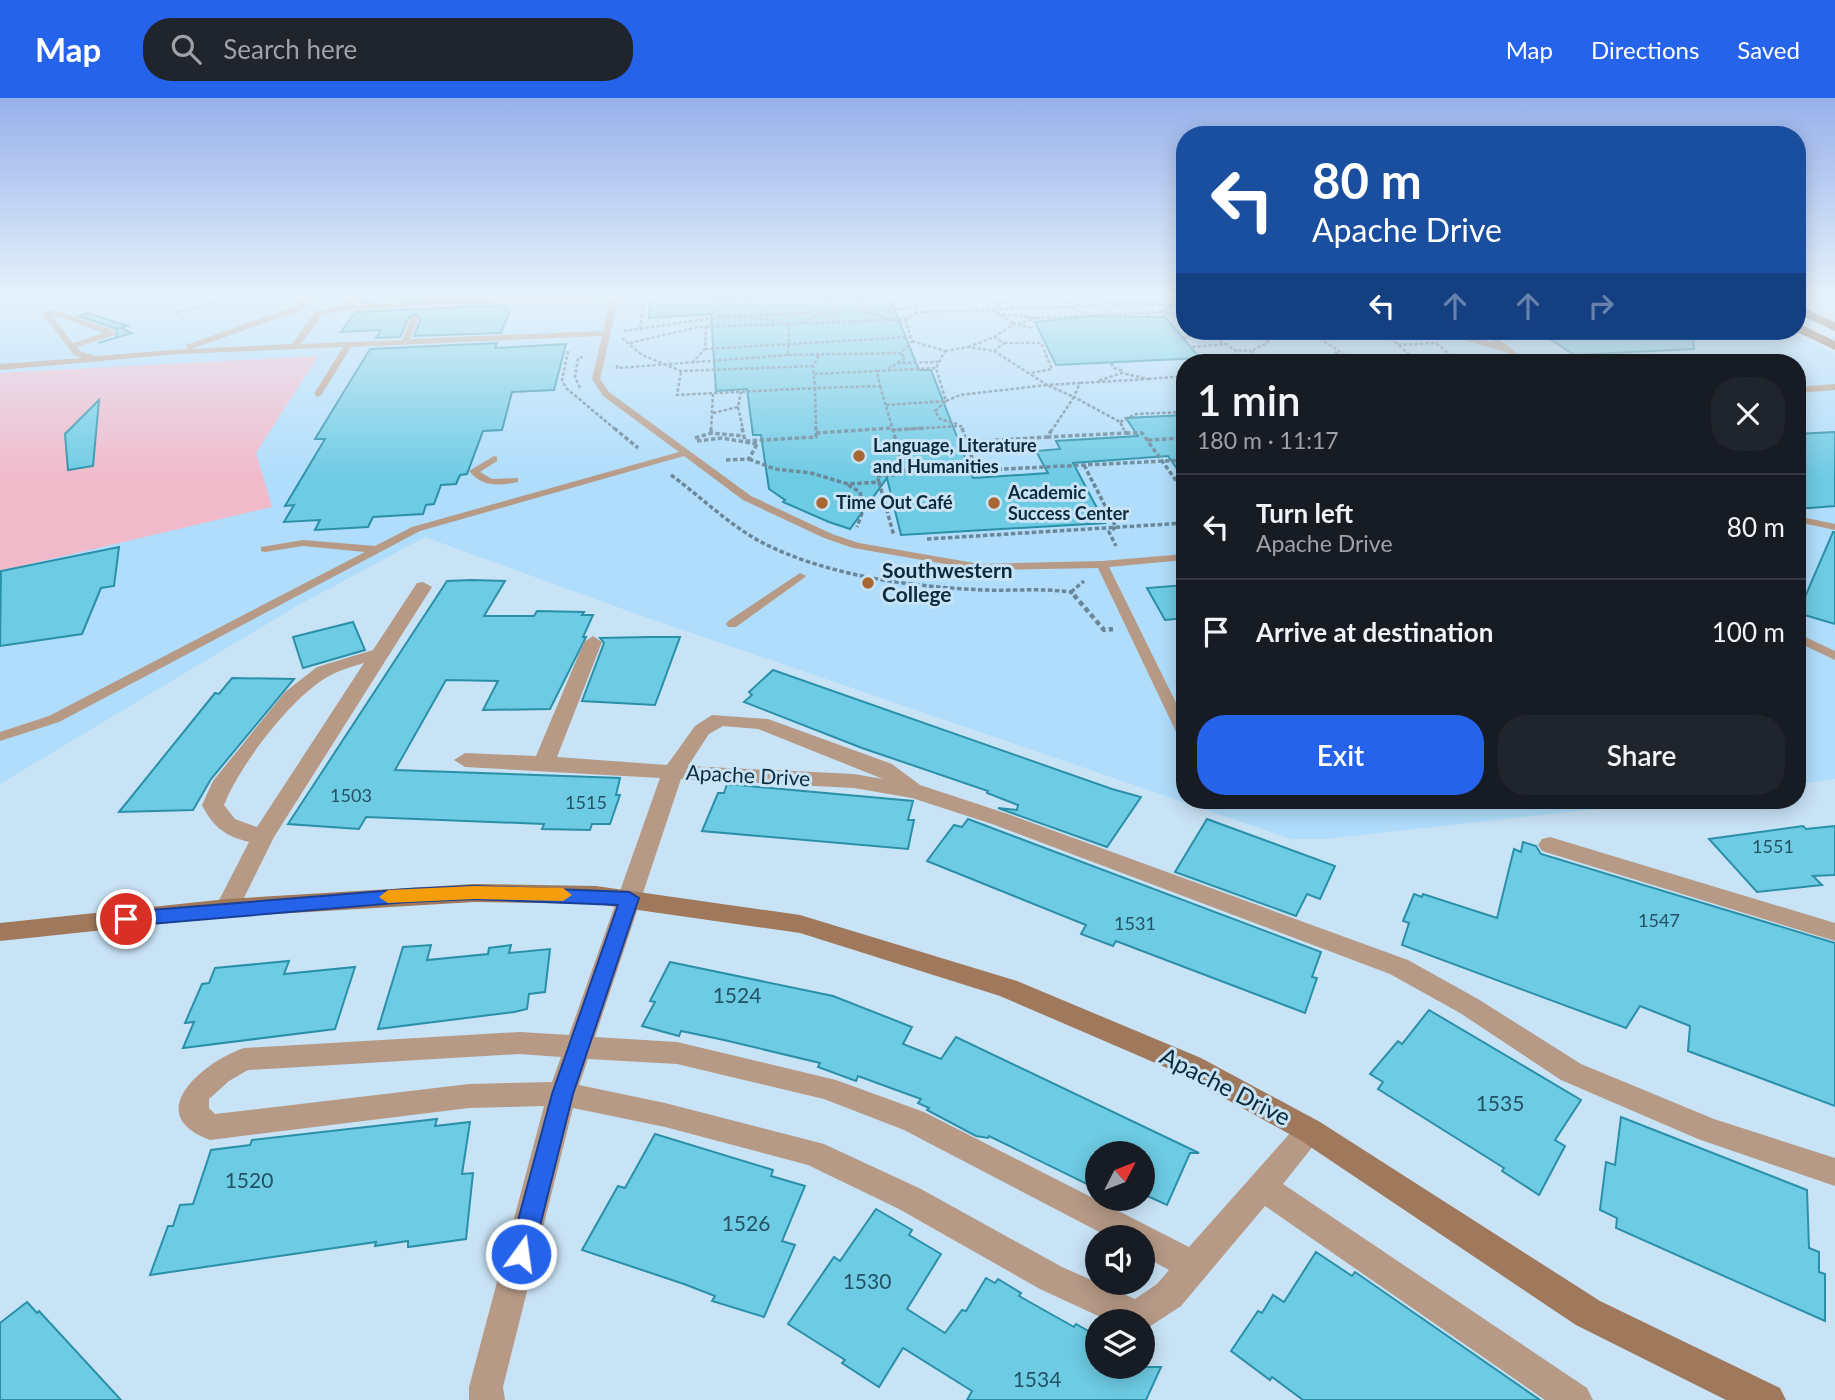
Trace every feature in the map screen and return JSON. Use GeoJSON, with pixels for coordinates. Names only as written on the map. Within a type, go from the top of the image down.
{"type":"FeatureCollection","features":[{"type":"Feature","properties":{"kind":"street"},"geometry":{"type":"LineString","coordinates":[[227,908],[263,836],[423,587]]}},
{"type":"Feature","properties":{"kind":"street"},"geometry":{"type":"LineString","coordinates":[[544,764],[593,642]]}},
{"type":"Feature","properties":{"kind":"street"},"geometry":{"type":"LineString","coordinates":[[263,836],[227,828],[218,817],[214,805],[221,786],[298,689],[317,675],[340,664],[379,654]]}},
{"type":"Feature","properties":{"kind":"street"},"geometry":{"type":"LineString","coordinates":[[673,772],[702,730],[719,719],[761,723],[884,769],[915,791]]}},
{"type":"Feature","properties":{"kind":"street","name":"Apache Drive"},"geometry":{"type":"LineString","coordinates":[[466,760],[854,781],[915,791],[1000,819],[1399,967],[1469,1006],[1571,1072],[1708,1130],[1835,1172]]}},
{"type":"Feature","properties":{"kind":"street","name":"Apache Drive"},"geometry":{"type":"LineString","coordinates":[[629,898],[673,772]]}},
{"type":"Feature","properties":{"kind":"street"},"geometry":{"type":"LineString","coordinates":[[1550,845],[1835,932]]}},
{"type":"Feature","properties":{"kind":"street","name":"Apache Drive"},"geometry":{"type":"LineString","coordinates":[[0,932],[227,908],[474,893],[629,898],[800,924],[1008,988],[1191,1066],[1310,1131],[1588,1313],[1753,1395],[1769,1400]]}},
{"type":"Feature","properties":{"kind":"street"},"geometry":{"type":"LineString","coordinates":[[487,1400],[486,1387],[562,1094],[629,898]]}},
{"type":"Feature","properties":{"kind":"street"},"geometry":{"type":"LineString","coordinates":[[1116,1225],[914,1121],[826,1088],[677,1053],[520,1043],[244,1059],[219,1073],[195,1094],[194,1113],[210,1127],[469,1096],[562,1094],[666,1115],[813,1153],[910,1199],[1051,1278],[1137,1317],[1169,1295],[1310,1131]]}},
{"type":"Feature","properties":{"kind":"street"},"geometry":{"type":"LineString","coordinates":[[1262,1187],[1575,1400]]}},
{"type":"Feature","properties":{"kind":"street"},"geometry":{"type":"LineString","coordinates":[[1155,1245],[1194,1266]]}},
{"type":"Feature","properties":{"kind":"lane"},"geometry":{"type":"LineString","coordinates":[[88,357],[93,358]]}},
{"type":"Feature","properties":{"kind":"lane"},"geometry":{"type":"LineString","coordinates":[[0,367],[111,357]]}},
{"type":"Feature","properties":{"kind":"lane"},"geometry":{"type":"LineString","coordinates":[[318,394],[341,357]]}},
{"type":"Feature","properties":{"kind":"lane"},"geometry":{"type":"LineString","coordinates":[[601,357],[596,379],[606,394],[747,498],[828,536],[879,551],[979,567],[1102,564],[1176,558]]}},
{"type":"Feature","properties":{"kind":"lane"},"geometry":{"type":"LineString","coordinates":[[1806,389],[1835,387]]}},
{"type":"Feature","properties":{"kind":"lane"},"geometry":{"type":"LineString","coordinates":[[0,737],[54,719],[104,694],[374,548],[416,529],[686,453]]}},
{"type":"Feature","properties":{"kind":"lane"},"geometry":{"type":"LineString","coordinates":[[494,459],[474,471],[481,479],[489,482],[514,480]]}},
{"type":"Feature","properties":{"kind":"lane"},"geometry":{"type":"LineString","coordinates":[[1806,521],[1835,527]]}},
{"type":"Feature","properties":{"kind":"lane"},"geometry":{"type":"LineString","coordinates":[[265,549],[303,542],[374,548]]}},
{"type":"Feature","properties":{"kind":"lane"},"geometry":{"type":"LineString","coordinates":[[1102,564],[1176,717]]}},
{"type":"Feature","properties":{"kind":"lane"},"geometry":{"type":"LineString","coordinates":[[732,624],[800,576]]}},
{"type":"Feature","properties":{"kind":"lane"},"geometry":{"type":"LineString","coordinates":[[1806,641],[1835,656]]}},
{"type":"Feature","properties":{"kind":"path"},"geometry":{"type":"LineString","coordinates":[[568,357],[563,384],[639,447],[629,451]]}},
{"type":"Feature","properties":{"kind":"path"},"geometry":{"type":"LineString","coordinates":[[616,357],[617,368],[767,357]]}},
{"type":"Feature","properties":{"kind":"path"},"geometry":{"type":"LineString","coordinates":[[647,357],[681,371],[813,366]]}},
{"type":"Feature","properties":{"kind":"path"},"geometry":{"type":"LineString","coordinates":[[692,363],[698,357]]}},
{"type":"Feature","properties":{"kind":"path"},"geometry":{"type":"LineString","coordinates":[[744,436],[711,433],[694,436],[696,442],[722,439],[755,442],[816,437],[813,366],[818,357]]}},
{"type":"Feature","properties":{"kind":"path"},"geometry":{"type":"LineString","coordinates":[[886,371],[904,357]]}},
{"type":"Feature","properties":{"kind":"path"},"geometry":{"type":"LineString","coordinates":[[942,357],[936,368],[946,401]]}},
{"type":"Feature","properties":{"kind":"path"},"geometry":{"type":"LineString","coordinates":[[1003,357],[1047,385],[1120,422],[1126,433]]}},
{"type":"Feature","properties":{"kind":"path"},"geometry":{"type":"LineString","coordinates":[[1030,373],[1052,369],[1048,357]]}},
{"type":"Feature","properties":{"kind":"path"},"geometry":{"type":"LineString","coordinates":[[897,363],[939,362]]}},
{"type":"Feature","properties":{"kind":"path"},"geometry":{"type":"LineString","coordinates":[[1111,363],[1114,368],[1148,379]]}},
{"type":"Feature","properties":{"kind":"path"},"geometry":{"type":"LineString","coordinates":[[814,374],[936,368]]}},
{"type":"Feature","properties":{"kind":"path"},"geometry":{"type":"LineString","coordinates":[[1098,380],[1114,368]]}},
{"type":"Feature","properties":{"kind":"path"},"geometry":{"type":"LineString","coordinates":[[681,371],[677,395],[880,386]]}},
{"type":"Feature","properties":{"kind":"path"},"geometry":{"type":"LineString","coordinates":[[877,371],[905,474]]}},
{"type":"Feature","properties":{"kind":"path"},"geometry":{"type":"LineString","coordinates":[[1109,373],[1126,372]]}},
{"type":"Feature","properties":{"kind":"path"},"geometry":{"type":"LineString","coordinates":[[961,426],[940,419],[935,411],[946,401],[960,395],[1098,380],[1176,377]]}},
{"type":"Feature","properties":{"kind":"path"},"geometry":{"type":"LineString","coordinates":[[1047,437],[1074,397],[1080,383]]}},
{"type":"Feature","properties":{"kind":"path"},"geometry":{"type":"LineString","coordinates":[[741,392],[738,407],[745,441],[755,442]]}},
{"type":"Feature","properties":{"kind":"path"},"geometry":{"type":"LineString","coordinates":[[711,433],[713,394]]}},
{"type":"Feature","properties":{"kind":"path"},"geometry":{"type":"LineString","coordinates":[[886,405],[946,401]]}},
{"type":"Feature","properties":{"kind":"path"},"geometry":{"type":"LineString","coordinates":[[713,413],[738,407]]}},
{"type":"Feature","properties":{"kind":"path"},"geometry":{"type":"LineString","coordinates":[[1120,422],[1136,414],[1176,412]]}},
{"type":"Feature","properties":{"kind":"path"},"geometry":{"type":"LineString","coordinates":[[816,433],[961,426]]}},
{"type":"Feature","properties":{"kind":"path"},"geometry":{"type":"LineString","coordinates":[[961,426],[976,470]]}},
{"type":"Feature","properties":{"kind":"path"},"geometry":{"type":"LineString","coordinates":[[967,442],[1142,433],[1176,480]]}},
{"type":"Feature","properties":{"kind":"path"},"geometry":{"type":"LineString","coordinates":[[1147,440],[1176,438]]}},
{"type":"Feature","properties":{"kind":"path"},"geometry":{"type":"LineString","coordinates":[[748,459],[755,442]]}},
{"type":"Feature","properties":{"kind":"path"},"geometry":{"type":"LineString","coordinates":[[698,461],[748,459],[775,469],[811,473],[848,484],[860,492],[863,514],[855,526],[866,531]]}},
{"type":"Feature","properties":{"kind":"path"},"geometry":{"type":"LineString","coordinates":[[896,541],[877,476],[1176,460]]}},
{"type":"Feature","properties":{"kind":"path"},"geometry":{"type":"LineString","coordinates":[[1084,465],[1116,527]]}},
{"type":"Feature","properties":{"kind":"path"},"geometry":{"type":"LineString","coordinates":[[848,484],[879,482]]}},
{"type":"Feature","properties":{"kind":"path"},"geometry":{"type":"LineString","coordinates":[[923,539],[1176,524]]}},
{"type":"Feature","properties":{"kind":"path"},"geometry":{"type":"LineString","coordinates":[[834,567],[840,561]]}},
{"type":"Feature","properties":{"kind":"path"},"geometry":{"type":"LineString","coordinates":[[1070,592],[1083,582]]}},
{"type":"Feature","properties":{"kind":"shaded area","name":"Southwestern College"},"geometry":{"type":"Polygon","coordinates":[[[0,357],[1176,357],[1176,799],[631,612],[425,537],[297,606],[0,784],[0,357]]]}},
{"type":"Feature","properties":{"kind":"shaded area"},"geometry":{"type":"Polygon","coordinates":[[[318,357],[256,453],[272,507],[0,571],[0,373],[318,357]]]}},
{"type":"Feature","properties":{"kind":"shaded area","name":"Southwestern College"},"geometry":{"type":"Polygon","coordinates":[[[1806,357],[1835,357],[1835,779],[1806,783],[1806,357]]]}},
{"type":"Feature","properties":{"kind":"shaded area","name":"Southwestern College"},"geometry":{"type":"Polygon","coordinates":[[[1204,809],[1597,809],[1325,839],[1291,839],[1204,809]]]}},
{"type":"Feature","properties":{"kind":"building"},"geometry":{"type":"Polygon","coordinates":[[[365,357],[563,357],[554,390],[512,392],[502,430],[483,431],[467,474],[460,475],[456,484],[441,485],[434,504],[426,505],[423,514],[373,517],[368,527],[315,530],[320,520],[284,522],[294,505],[285,506],[325,439],[315,439],[365,357]]]}},
{"type":"Feature","properties":{"kind":"building"},"geometry":{"type":"Polygon","coordinates":[[[714,357],[914,357],[919,370],[931,370],[973,478],[1048,473],[1036,451],[1060,449],[1056,441],[1138,436],[1126,418],[1176,415],[1176,467],[1168,456],[1073,463],[1105,523],[901,535],[887,478],[850,529],[783,502],[785,500],[769,489],[761,435],[753,435],[747,389],[716,391],[714,357]]]}},
{"type":"Feature","properties":{"kind":"building"},"geometry":{"type":"Polygon","coordinates":[[[1052,357],[1176,357],[1176,359],[1056,365],[1052,357]]]}},
{"type":"Feature","properties":{"kind":"building"},"geometry":{"type":"Polygon","coordinates":[[[99,400],[93,466],[68,470],[65,434],[99,400]]]}},
{"type":"Feature","properties":{"kind":"building"},"geometry":{"type":"Polygon","coordinates":[[[1835,432],[1835,506],[1806,508],[1806,434],[1835,432]]]}},
{"type":"Feature","properties":{"kind":"building"},"geometry":{"type":"Polygon","coordinates":[[[1835,532],[1835,624],[1806,615],[1806,594],[1835,532]]]}},
{"type":"Feature","properties":{"kind":"building"},"geometry":{"type":"Polygon","coordinates":[[[119,547],[114,586],[101,588],[82,634],[0,646],[1,571],[119,547]]]}},
{"type":"Feature","properties":{"kind":"building"},"geometry":{"type":"Polygon","coordinates":[[[447,581],[505,581],[484,616],[534,616],[537,611],[584,612],[582,615],[593,615],[583,637],[586,637],[550,709],[483,710],[498,681],[446,680],[395,770],[620,778],[616,795],[620,795],[610,824],[592,824],[590,830],[542,829],[544,824],[366,817],[359,829],[288,824],[447,581]]]}},
{"type":"Feature","properties":{"kind":"building"},"geometry":{"type":"Polygon","coordinates":[[[1176,586],[1176,619],[1165,620],[1147,588],[1176,586]]]}},
{"type":"Feature","properties":{"kind":"building"},"geometry":{"type":"Polygon","coordinates":[[[353,622],[365,650],[303,668],[293,637],[353,622]]]}},
{"type":"Feature","properties":{"kind":"building"},"geometry":{"type":"Polygon","coordinates":[[[680,637],[655,705],[582,701],[604,643],[600,638],[680,637]]]}},
{"type":"Feature","properties":{"kind":"building"},"geometry":{"type":"Polygon","coordinates":[[[773,670],[1141,797],[1107,847],[998,808],[1017,810],[1018,805],[987,793],[988,791],[862,748],[744,702],[752,695],[749,692],[773,670]]]}},
{"type":"Feature","properties":{"kind":"building"},"geometry":{"type":"Polygon","coordinates":[[[232,678],[294,679],[211,779],[193,810],[119,812],[215,693],[219,694],[232,678]]]}},
{"type":"Feature","properties":{"kind":"building"},"geometry":{"type":"Polygon","coordinates":[[[727,784],[913,801],[908,820],[914,820],[908,849],[702,831],[718,793],[724,793],[727,784]]]}},
{"type":"Feature","properties":{"kind":"building"},"geometry":{"type":"Polygon","coordinates":[[[968,819],[1321,952],[1312,977],[1317,978],[1305,1013],[1116,941],[1113,946],[1081,934],[1086,925],[927,861],[954,825],[962,827],[968,819]]]}},
{"type":"Feature","properties":{"kind":"building"},"geometry":{"type":"Polygon","coordinates":[[[1207,819],[1335,866],[1320,899],[1307,894],[1296,916],[1175,872],[1207,819]]]}},
{"type":"Feature","properties":{"kind":"building"},"geometry":{"type":"Polygon","coordinates":[[[1803,826],[1806,829],[1835,826],[1835,875],[1813,876],[1822,885],[1757,892],[1709,839],[1803,826]]]}},
{"type":"Feature","properties":{"kind":"building"},"geometry":{"type":"Polygon","coordinates":[[[1523,842],[1536,846],[1541,854],[1835,943],[1835,1106],[1688,1051],[1690,1026],[1640,1006],[1626,1028],[1402,945],[1409,923],[1403,921],[1414,894],[1422,897],[1423,894],[1497,918],[1514,849],[1521,852],[1523,842]]]}},
{"type":"Feature","properties":{"kind":"building"},"geometry":{"type":"Polygon","coordinates":[[[431,945],[427,960],[488,954],[489,948],[511,945],[509,953],[550,949],[545,992],[529,994],[527,1009],[514,1012],[378,1029],[403,947],[431,945]]]}},
{"type":"Feature","properties":{"kind":"building"},"geometry":{"type":"Polygon","coordinates":[[[289,961],[284,974],[355,967],[335,1029],[183,1048],[194,1022],[185,1023],[202,984],[209,983],[215,968],[289,961]]]}},
{"type":"Feature","properties":{"kind":"building"},"geometry":{"type":"Polygon","coordinates":[[[670,962],[833,996],[912,1027],[903,1044],[941,1059],[956,1037],[1199,1153],[1190,1153],[1167,1205],[1155,1200],[1155,1141],[1085,1141],[1085,1183],[989,1136],[976,1136],[927,1110],[929,1108],[918,1103],[921,1099],[858,1076],[856,1081],[818,1067],[820,1063],[681,1031],[679,1036],[642,1026],[655,1002],[650,1001],[670,962]]]}},
{"type":"Feature","properties":{"kind":"building"},"geometry":{"type":"Polygon","coordinates":[[[1429,1010],[1581,1100],[1555,1140],[1565,1146],[1539,1195],[1502,1171],[1504,1168],[1378,1089],[1383,1082],[1370,1074],[1398,1041],[1402,1044],[1429,1010]]]}},
{"type":"Feature","properties":{"kind":"building"},"geometry":{"type":"Polygon","coordinates":[[[1621,1117],[1807,1190],[1809,1248],[1819,1252],[1819,1272],[1825,1274],[1825,1321],[1616,1228],[1617,1218],[1600,1210],[1606,1162],[1615,1165],[1621,1117]]]}},
{"type":"Feature","properties":{"kind":"building"},"geometry":{"type":"Polygon","coordinates":[[[437,1119],[435,1126],[470,1122],[462,1174],[473,1173],[466,1239],[408,1247],[408,1241],[375,1246],[376,1242],[150,1275],[168,1226],[173,1226],[180,1205],[193,1204],[211,1150],[250,1145],[252,1140],[437,1119]]]}},
{"type":"Feature","properties":{"kind":"building"},"geometry":{"type":"Polygon","coordinates":[[[655,1134],[773,1170],[771,1176],[805,1186],[782,1241],[795,1245],[764,1317],[712,1301],[715,1296],[684,1284],[582,1250],[618,1186],[625,1188],[655,1134]]]}},
{"type":"Feature","properties":{"kind":"building"},"geometry":{"type":"Polygon","coordinates":[[[876,1209],[912,1230],[909,1235],[941,1254],[907,1309],[945,1333],[962,1310],[966,1311],[986,1278],[995,1283],[998,1279],[1021,1293],[1019,1296],[1074,1327],[1076,1324],[1085,1329],[1085,1379],[1155,1379],[1155,1367],[1161,1367],[1146,1400],[967,1400],[972,1391],[903,1348],[879,1387],[842,1363],[845,1360],[788,1324],[834,1257],[840,1261],[876,1209]]]}},
{"type":"Feature","properties":{"kind":"building"},"geometry":{"type":"Polygon","coordinates":[[[1316,1252],[1352,1276],[1355,1272],[1540,1400],[1303,1400],[1272,1377],[1270,1380],[1231,1351],[1258,1311],[1262,1313],[1273,1295],[1284,1302],[1316,1252]]]}},
{"type":"Feature","properties":{"kind":"building"},"geometry":{"type":"Polygon","coordinates":[[[27,1302],[37,1313],[39,1311],[121,1400],[0,1400],[0,1323],[27,1302]]]}},
{"type":"Feature","properties":{"kind":"slow traffic"},"geometry":{"type":"LineString","coordinates":[[388,897],[474,893],[563,895]]}},
{"type":"Feature","properties":{"kind":"place","name":"Language, Literature and Humanities"},"geometry":{"type":"Point","coordinates":[859,456]}},
{"type":"Feature","properties":{"kind":"place","name":"Time Out Café"},"geometry":{"type":"Point","coordinates":[822,503]}},
{"type":"Feature","properties":{"kind":"place","name":"Academic Success Center"},"geometry":{"type":"Point","coordinates":[994,503]}},
{"type":"Feature","properties":{"kind":"place","name":"Southwestern College"},"geometry":{"type":"Point","coordinates":[868,583]}},
{"type":"Feature","properties":{"kind":"route"},"geometry":{"type":"LineString","coordinates":[[126,919],[227,908],[408,895],[474,893],[629,898],[562,1094],[521,1254]]}}]}
